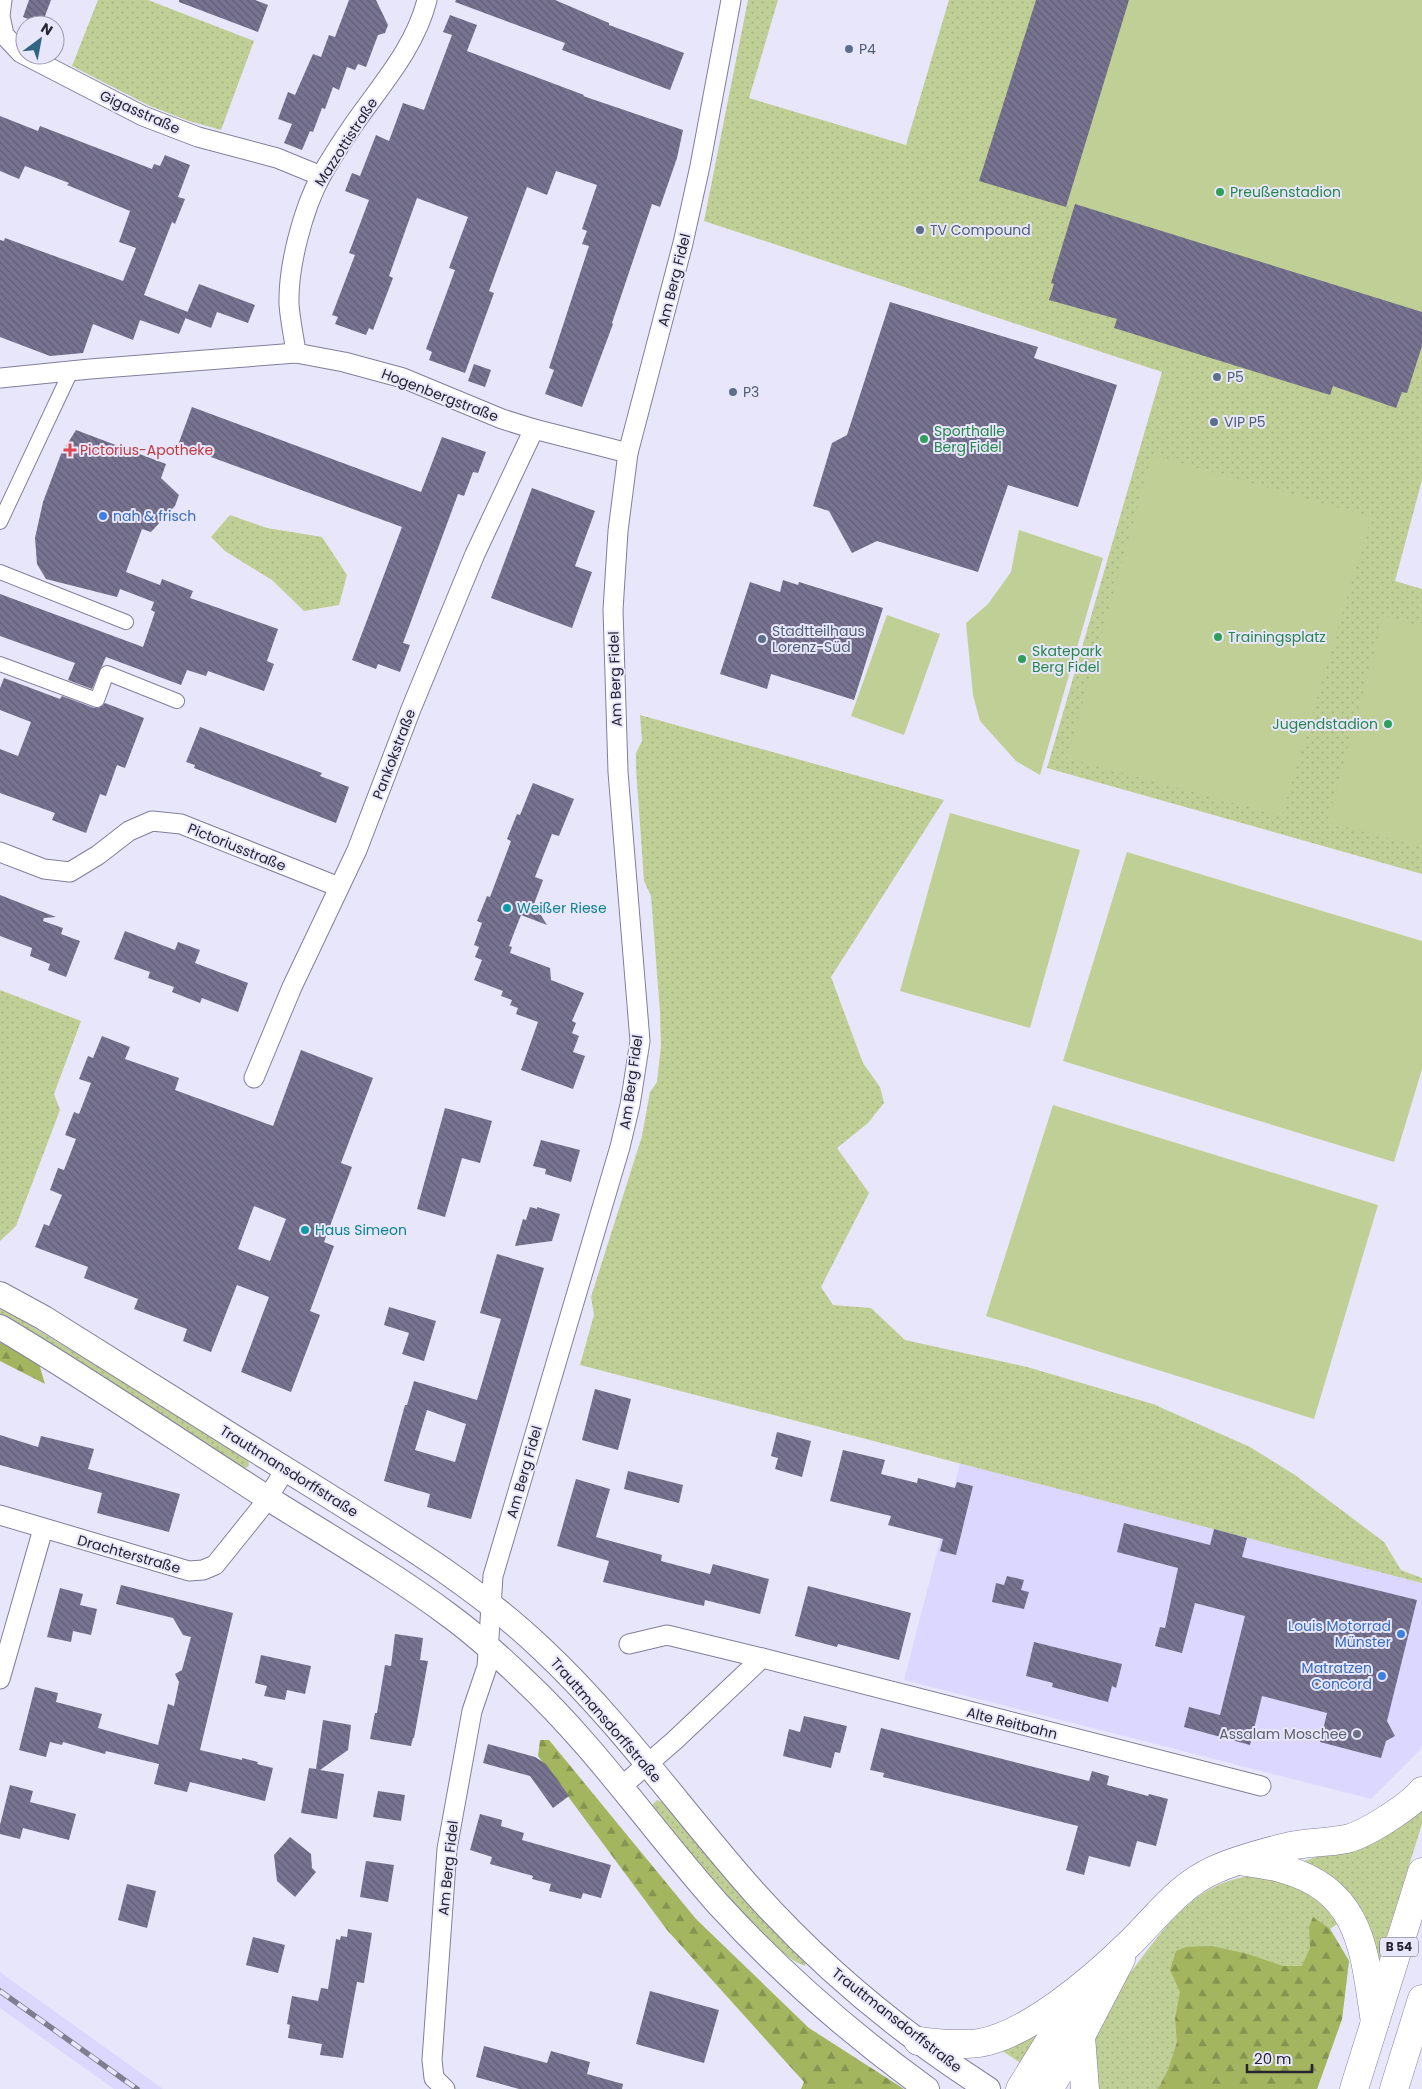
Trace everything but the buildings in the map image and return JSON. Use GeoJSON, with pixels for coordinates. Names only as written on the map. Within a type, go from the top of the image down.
{"type":"FeatureCollection","features":[{"type":"Feature","properties":{"kind":"main road"},"geometry":{"type":"LineString","coordinates":[[918,2041],[951,2044],[970,2043],[1012,2032],[1037,2018],[1087,1981],[1129,1944],[1161,1908],[1186,1888],[1212,1871],[1287,1846],[1348,1839],[1387,1819],[1416,1798],[1422,1791]]}},
{"type":"Feature","properties":{"kind":"main road"},"geometry":{"type":"LineString","coordinates":[[1239,1861],[1283,1868],[1310,1879],[1330,1893],[1347,1911],[1360,1938],[1375,2022]]}},
{"type":"Feature","properties":{"kind":"main road","name":"B 54"},"geometry":{"type":"LineString","coordinates":[[1354,2089],[1422,1872]]}},
{"type":"Feature","properties":{"kind":"main road"},"geometry":{"type":"LineString","coordinates":[[1049,2089],[1081,2036],[1129,1944]]}},
{"type":"Feature","properties":{"kind":"main road"},"geometry":{"type":"LineString","coordinates":[[1020,2089],[1087,1981]]}},
{"type":"Feature","properties":{"kind":"main road"},"geometry":{"type":"LineString","coordinates":[[1394,2089],[1422,1999]]}},
{"type":"Feature","properties":{"kind":"main road"},"geometry":{"type":"LineString","coordinates":[[1081,2036],[1085,2089]]}},
{"type":"Feature","properties":{"kind":"street","name":"Gigasstraße"},"geometry":{"type":"LineString","coordinates":[[2,0],[0,16],[4,35],[21,53],[144,116],[198,137],[277,158],[321,176]]}},
{"type":"Feature","properties":{"kind":"street","name":"Mazzottistraße"},"geometry":{"type":"LineString","coordinates":[[296,353],[289,304],[291,273],[301,232],[321,176],[354,124],[392,74],[423,15],[427,0]]}},
{"type":"Feature","properties":{"kind":"street","name":"Am Berg Fidel"},"geometry":{"type":"LineString","coordinates":[[445,2089],[434,2078],[432,2060],[447,1855],[472,1711],[487,1667],[493,1576],[620,1147],[630,1105],[640,1041],[618,772],[613,610],[618,531],[628,453],[683,243],[697,181],[731,0]]}},
{"type":"Feature","properties":{"kind":"street","name":"Hogenbergstraße"},"geometry":{"type":"LineString","coordinates":[[0,378],[296,353],[344,362],[403,378],[534,429],[628,453]]}},
{"type":"Feature","properties":{"kind":"street"},"geometry":{"type":"LineString","coordinates":[[0,522],[70,371]]}},
{"type":"Feature","properties":{"kind":"street","name":"Pankokstraße"},"geometry":{"type":"LineString","coordinates":[[254,1078],[292,987],[357,850],[411,709],[475,554],[534,429]]}},
{"type":"Feature","properties":{"kind":"street"},"geometry":{"type":"LineString","coordinates":[[0,572],[126,622]]}},
{"type":"Feature","properties":{"kind":"street"},"geometry":{"type":"LineString","coordinates":[[0,664],[97,700],[107,673],[177,700]]}},
{"type":"Feature","properties":{"kind":"street","name":"Pictoriusstraße"},"geometry":{"type":"LineString","coordinates":[[0,852],[44,869],[70,872],[98,855],[128,831],[152,821],[181,824],[338,887]]}},
{"type":"Feature","properties":{"kind":"street","name":"Trauttmansdorffstraße"},"geometry":{"type":"LineString","coordinates":[[0,1294],[51,1323],[286,1469],[444,1570],[491,1604],[576,1681],[755,1893],[812,1952],[863,1997],[918,2041],[988,2089]]}},
{"type":"Feature","properties":{"kind":"street"},"geometry":{"type":"LineString","coordinates":[[0,1327],[392,1576],[451,1616],[488,1646],[551,1706],[586,1744],[718,1903],[765,1953],[842,2024],[927,2089]]}},
{"type":"Feature","properties":{"kind":"street","name":"Drachterstraße"},"geometry":{"type":"LineString","coordinates":[[0,1515],[189,1571],[204,1570],[215,1565],[268,1498],[286,1469]]}},
{"type":"Feature","properties":{"kind":"street"},"geometry":{"type":"LineString","coordinates":[[0,1679],[43,1529]]}},
{"type":"Feature","properties":{"kind":"street","name":"Alte Reitbahn"},"geometry":{"type":"LineString","coordinates":[[629,1644],[667,1635],[1261,1786]]}},
{"type":"Feature","properties":{"kind":"street"},"geometry":{"type":"LineString","coordinates":[[621,1787],[762,1658]]}},
{"type":"Feature","properties":{"kind":"shaded area"},"geometry":{"type":"Polygon","coordinates":[[[960,1463],[1422,1583],[1422,1745],[1420,1750],[1371,1799],[904,1680],[960,1463]]]}},
{"type":"Feature","properties":{"kind":"shaded area"},"geometry":{"type":"Polygon","coordinates":[[[0,1972],[163,2089],[114,2089],[0,2008],[0,1972]]]}},
{"type":"Feature","properties":{"kind":"green space"},"geometry":{"type":"Polygon","coordinates":[[[98,0],[148,0],[254,41],[221,130],[189,121],[150,106],[72,66],[98,0]]]}},
{"type":"Feature","properties":{"kind":"green space"},"geometry":{"type":"Polygon","coordinates":[[[748,0],[778,0],[749,98],[906,145],[949,0],[1422,0],[1422,480],[1395,581],[1422,589],[1422,874],[1047,768],[1162,372],[704,221],[748,0]]]}},
{"type":"Feature","properties":{"kind":"green space","name":"Preußenstadion"},"geometry":{"type":"Polygon","coordinates":[[[1036,0],[1422,0],[1422,346],[1407,393],[1338,372],[1330,395],[1114,328],[1121,304],[1051,283],[1075,204],[1066,207],[979,181],[1036,0]]]}},
{"type":"Feature","properties":{"kind":"green space","name":"Trainingsplatz"},"geometry":{"type":"Polygon","coordinates":[[[1152,455],[1371,517],[1282,816],[1067,758],[1152,455]]]}},
{"type":"Feature","properties":{"kind":"green space"},"geometry":{"type":"Polygon","coordinates":[[[230,515],[267,528],[322,537],[347,575],[339,605],[304,611],[272,580],[225,551],[211,537],[230,515]]]}},
{"type":"Feature","properties":{"kind":"green space","name":"Skatepark Berg Fidel"},"geometry":{"type":"Polygon","coordinates":[[[1019,530],[1103,558],[1040,775],[1016,761],[980,721],[973,695],[966,623],[988,604],[1011,572],[1019,530]]]}},
{"type":"Feature","properties":{"kind":"green space"},"geometry":{"type":"Polygon","coordinates":[[[887,615],[940,634],[904,735],[851,716],[887,615]]]}},
{"type":"Feature","properties":{"kind":"green space","name":"Jugendstadion"},"geometry":{"type":"Polygon","coordinates":[[[1384,616],[1422,627],[1422,847],[1327,822],[1384,616]]]}},
{"type":"Feature","properties":{"kind":"green space"},"geometry":{"type":"Polygon","coordinates":[[[640,715],[944,800],[831,977],[863,1063],[880,1087],[884,1103],[868,1123],[837,1148],[869,1193],[821,1287],[833,1305],[871,1308],[905,1340],[1027,1367],[1153,1404],[1250,1447],[1295,1475],[1384,1542],[1401,1570],[1422,1578],[1422,1583],[580,1365],[594,1315],[591,1297],[642,1136],[650,1092],[657,1082],[661,1046],[651,896],[644,881],[636,768],[636,753],[642,741],[640,715]]]}},
{"type":"Feature","properties":{"kind":"green space"},"geometry":{"type":"Polygon","coordinates":[[[950,813],[1080,850],[1030,1028],[900,991],[950,813]]]}},
{"type":"Feature","properties":{"kind":"green space"},"geometry":{"type":"Polygon","coordinates":[[[1127,852],[1422,941],[1422,1069],[1394,1162],[1063,1061],[1127,852]]]}},
{"type":"Feature","properties":{"kind":"green space"},"geometry":{"type":"Polygon","coordinates":[[[0,990],[81,1021],[54,1094],[60,1110],[16,1226],[0,1241],[0,990]]]}},
{"type":"Feature","properties":{"kind":"green space"},"geometry":{"type":"Polygon","coordinates":[[[1053,1105],[1378,1205],[1314,1419],[986,1316],[1053,1105]]]}},
{"type":"Feature","properties":{"kind":"green space"},"geometry":{"type":"Polygon","coordinates":[[[0,1307],[248,1458],[249,1466],[243,1469],[71,1356],[0,1314],[0,1307]]]}},
{"type":"Feature","properties":{"kind":"green space"},"geometry":{"type":"Polygon","coordinates":[[[0,1342],[39,1364],[45,1384],[0,1361],[0,1342]]]}},
{"type":"Feature","properties":{"kind":"green space"},"geometry":{"type":"Polygon","coordinates":[[[540,1740],[549,1740],[696,1919],[809,2028],[904,2089],[801,2089],[804,2082],[667,1930],[538,1756],[540,1740]]]}},
{"type":"Feature","properties":{"kind":"green space"},"geometry":{"type":"Polygon","coordinates":[[[1422,1798],[1422,1824],[1371,1986],[1347,1917],[1283,1868],[1353,1845],[1422,1798]]]}},
{"type":"Feature","properties":{"kind":"green space"},"geometry":{"type":"Polygon","coordinates":[[[657,1800],[662,1802],[754,1909],[806,1962],[805,1966],[789,1958],[770,1942],[726,1896],[653,1808],[653,1804],[657,1800]]]}},
{"type":"Feature","properties":{"kind":"green space"},"geometry":{"type":"Polygon","coordinates":[[[1258,1875],[1291,1881],[1343,1920],[1330,1929],[1349,1961],[1342,2019],[1317,2089],[1094,2089],[1094,2041],[1098,2025],[1115,1993],[1149,1948],[1174,1918],[1202,1894],[1237,1878],[1258,1875]]]}},
{"type":"Feature","properties":{"kind":"green space"},"geometry":{"type":"Polygon","coordinates":[[[1313,1917],[1330,1929],[1349,1961],[1342,2019],[1317,2089],[1158,2089],[1168,2070],[1177,2042],[1175,2019],[1180,1992],[1170,1970],[1176,1951],[1186,1947],[1212,1946],[1248,1954],[1283,1966],[1302,1966],[1310,1948],[1309,1927],[1313,1917]]]}},
{"type":"Feature","properties":{"kind":"green space"},"geometry":{"type":"Polygon","coordinates":[[[1046,2022],[1027,2067],[996,2047],[1046,2022]]]}},
{"type":"Feature","properties":{"kind":"railway"},"geometry":{"type":"LineString","coordinates":[[0,1991],[137,2089]]}},
{"type":"Feature","properties":{"kind":"place","name":"P4"},"geometry":{"type":"Point","coordinates":[849,49]}},
{"type":"Feature","properties":{"kind":"place","name":"Preußenstadion"},"geometry":{"type":"Point","coordinates":[1220,192]}},
{"type":"Feature","properties":{"kind":"place","name":"TV Compound"},"geometry":{"type":"Point","coordinates":[920,230]}},
{"type":"Feature","properties":{"kind":"place","name":"P5"},"geometry":{"type":"Point","coordinates":[1217,377]}},
{"type":"Feature","properties":{"kind":"place","name":"P3"},"geometry":{"type":"Point","coordinates":[733,392]}},
{"type":"Feature","properties":{"kind":"place","name":"VIP P5"},"geometry":{"type":"Point","coordinates":[1214,422]}},
{"type":"Feature","properties":{"kind":"place","name":"Sporthalle Berg Fidel"},"geometry":{"type":"Point","coordinates":[924,439]}},
{"type":"Feature","properties":{"kind":"place","name":"Pictorius-Apotheke"},"geometry":{"type":"Point","coordinates":[70,450]}},
{"type":"Feature","properties":{"kind":"place","name":"nah & frisch"},"geometry":{"type":"Point","coordinates":[103,516]}},
{"type":"Feature","properties":{"kind":"place","name":"Trainingsplatz"},"geometry":{"type":"Point","coordinates":[1218,637]}},
{"type":"Feature","properties":{"kind":"place","name":"Stadtteilhaus Lorenz-Süd"},"geometry":{"type":"Point","coordinates":[762,639]}},
{"type":"Feature","properties":{"kind":"place","name":"Skatepark Berg Fidel"},"geometry":{"type":"Point","coordinates":[1022,659]}},
{"type":"Feature","properties":{"kind":"place","name":"Jugendstadion"},"geometry":{"type":"Point","coordinates":[1388,724]}},
{"type":"Feature","properties":{"kind":"place","name":"Weißer Riese"},"geometry":{"type":"Point","coordinates":[507,908]}},
{"type":"Feature","properties":{"kind":"place","name":"Haus Simeon"},"geometry":{"type":"Point","coordinates":[305,1230]}},
{"type":"Feature","properties":{"kind":"place","name":"Louis Motorrad Münster"},"geometry":{"type":"Point","coordinates":[1401,1634]}},
{"type":"Feature","properties":{"kind":"place","name":"Matratzen Concord"},"geometry":{"type":"Point","coordinates":[1382,1676]}},
{"type":"Feature","properties":{"kind":"place","name":"Assalam Moschee"},"geometry":{"type":"Point","coordinates":[1357,1734]}}]}
